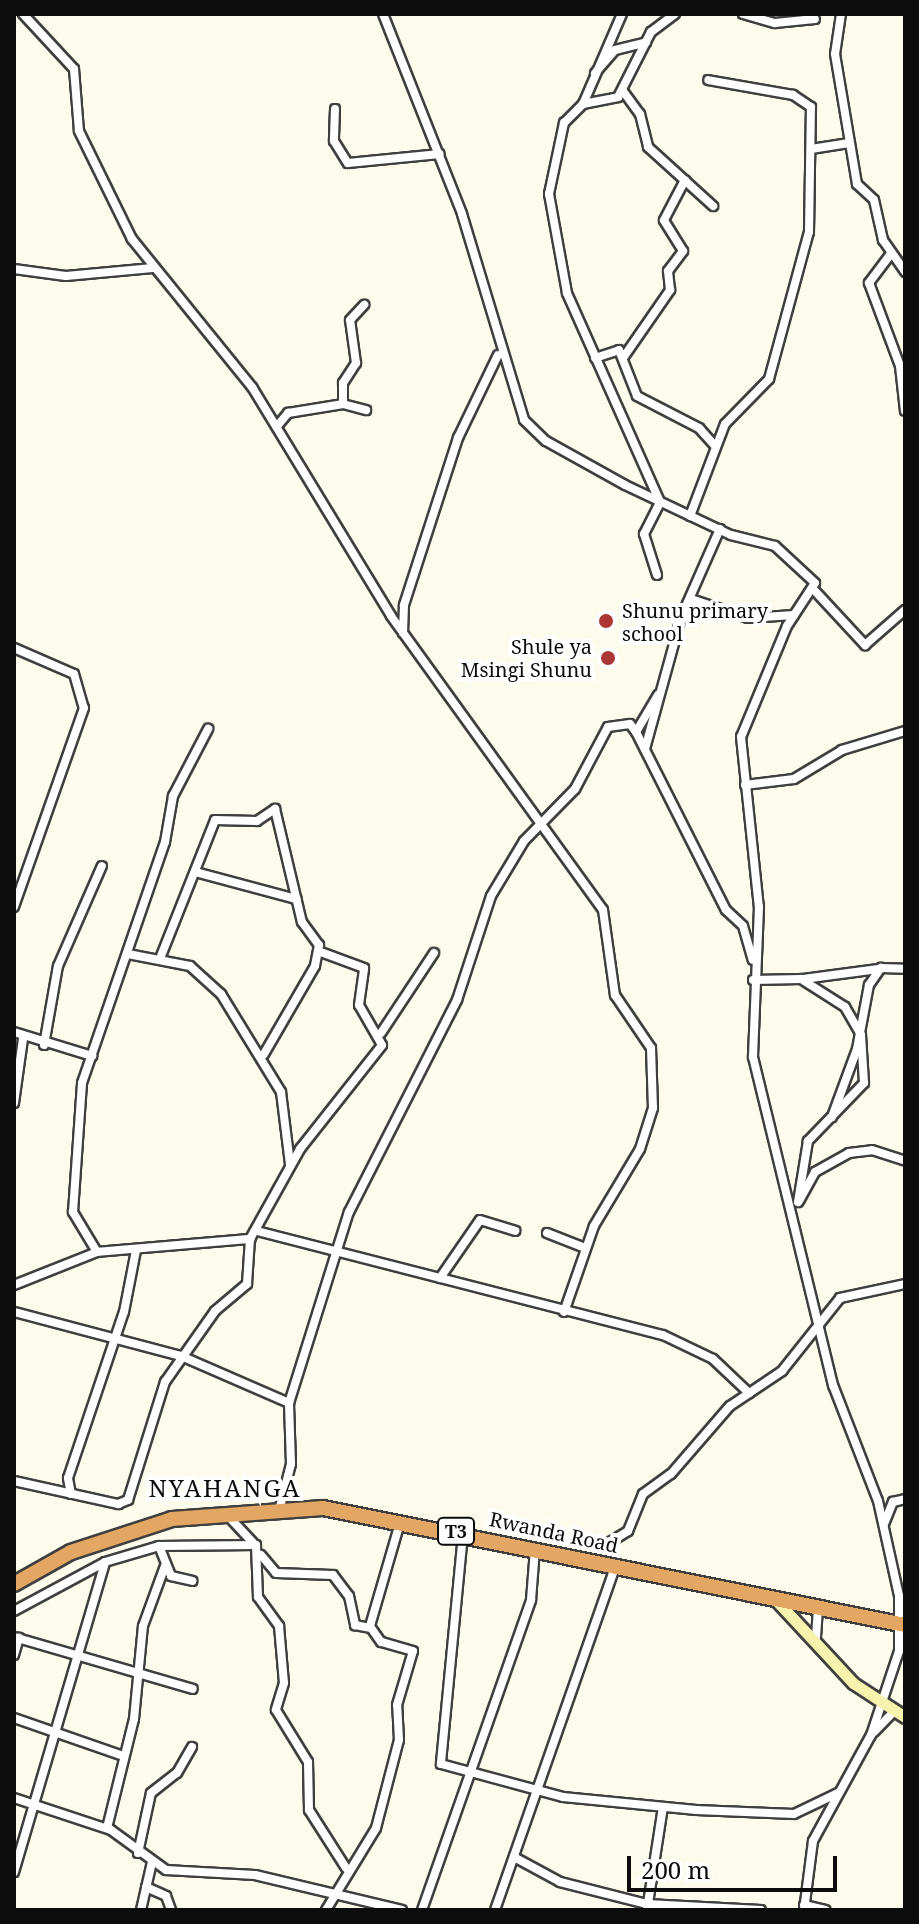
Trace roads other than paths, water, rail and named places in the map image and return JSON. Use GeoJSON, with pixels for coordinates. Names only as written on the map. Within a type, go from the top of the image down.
{"type":"FeatureCollection","features":[{"type":"Feature","properties":{"kind":"highway","name":"Rwanda Road"},"geometry":{"type":"LineString","coordinates":[[14,1584],[101,1540],[223,1511],[280,1507],[400,1518],[902,1624]]}},
{"type":"Feature","properties":{"kind":"street"},"geometry":{"type":"LineString","coordinates":[[23,14],[74,69],[79,131],[126,230],[278,425],[403,633],[603,910],[615,995],[653,1059],[647,1134],[585,1248],[564,1312]]}},
{"type":"Feature","properties":{"kind":"street"},"geometry":{"type":"LineString","coordinates":[[383,14],[440,154],[498,354],[531,428],[660,502],[720,529],[775,546],[814,580],[815,591],[865,645],[905,610]]}},
{"type":"Feature","properties":{"kind":"street"},"geometry":{"type":"LineString","coordinates":[[622,14],[592,77],[583,104],[559,135],[549,194],[563,279],[660,502],[644,538],[657,575]]}},
{"type":"Feature","properties":{"kind":"street"},"geometry":{"type":"LineString","coordinates":[[583,104],[623,91],[659,14]]}},
{"type":"Feature","properties":{"kind":"street"},"geometry":{"type":"LineString","coordinates":[[656,25],[675,14]]}},
{"type":"Feature","properties":{"kind":"street"},"geometry":{"type":"LineString","coordinates":[[743,14],[775,23],[815,19]]}},
{"type":"Feature","properties":{"kind":"street"},"geometry":{"type":"LineString","coordinates":[[841,14],[835,54],[857,184],[876,204],[890,255],[905,272]]}},
{"type":"Feature","properties":{"kind":"street"},"geometry":{"type":"LineString","coordinates":[[592,77],[615,50],[646,42]]}},
{"type":"Feature","properties":{"kind":"street"},"geometry":{"type":"LineString","coordinates":[[690,516],[729,417],[769,379],[809,234],[812,110],[805,101],[708,80]]}},
{"type":"Feature","properties":{"kind":"street"},"geometry":{"type":"LineString","coordinates":[[623,91],[640,114],[648,147],[713,206]]}},
{"type":"Feature","properties":{"kind":"street"},"geometry":{"type":"LineString","coordinates":[[335,109],[334,141],[348,163],[440,154]]}},
{"type":"Feature","properties":{"kind":"street"},"geometry":{"type":"LineString","coordinates":[[811,149],[848,143]]}},
{"type":"Feature","properties":{"kind":"street"},"geometry":{"type":"LineString","coordinates":[[623,358],[670,290],[668,271],[683,251],[664,220],[685,180]]}},
{"type":"Feature","properties":{"kind":"street"},"geometry":{"type":"LineString","coordinates":[[890,255],[869,283],[895,349],[905,411]]}},
{"type":"Feature","properties":{"kind":"street"},"geometry":{"type":"LineString","coordinates":[[14,269],[66,276],[153,268]]}},
{"type":"Feature","properties":{"kind":"street"},"geometry":{"type":"LineString","coordinates":[[343,404],[343,383],[356,363],[350,320],[364,305]]}},
{"type":"Feature","properties":{"kind":"street"},"geometry":{"type":"LineString","coordinates":[[595,358],[615,349],[623,358],[637,396],[699,428],[715,446]]}},
{"type":"Feature","properties":{"kind":"street"},"geometry":{"type":"LineString","coordinates":[[403,633],[404,605],[458,438],[498,354]]}},
{"type":"Feature","properties":{"kind":"street"},"geometry":{"type":"LineString","coordinates":[[622,410],[637,396]]}},
{"type":"Feature","properties":{"kind":"street"},"geometry":{"type":"LineString","coordinates":[[278,425],[288,413],[343,404],[366,410]]}},
{"type":"Feature","properties":{"kind":"street"},"geometry":{"type":"LineString","coordinates":[[645,749],[658,694],[691,599],[720,529]]}},
{"type":"Feature","properties":{"kind":"street"},"geometry":{"type":"LineString","coordinates":[[815,591],[794,615],[741,737],[759,907],[753,980],[753,1057],[791,1216],[822,1321],[836,1394],[884,1524],[902,1624],[902,1651],[871,1735],[813,1841],[804,1908],[825,1910]]}},
{"type":"Feature","properties":{"kind":"street"},"geometry":{"type":"LineString","coordinates":[[691,599],[748,618],[794,615]]}},
{"type":"Feature","properties":{"kind":"street"},"geometry":{"type":"LineString","coordinates":[[14,648],[74,674],[84,702],[14,903]]}},
{"type":"Feature","properties":{"kind":"street"},"geometry":{"type":"LineString","coordinates":[[636,732],[658,694]]}},
{"type":"Feature","properties":{"kind":"street"},"geometry":{"type":"LineString","coordinates":[[280,1507],[291,1464],[289,1403],[336,1250],[457,1000],[491,896],[540,824],[575,789],[608,727],[630,724],[636,732],[726,910],[743,926],[754,963]]}},
{"type":"Feature","properties":{"kind":"street"},"geometry":{"type":"LineString","coordinates":[[97,1252],[73,1212],[82,1083],[128,954],[173,796],[208,729]]}},
{"type":"Feature","properties":{"kind":"street"},"geometry":{"type":"LineString","coordinates":[[745,785],[794,779],[842,750],[905,731]]}},
{"type":"Feature","properties":{"kind":"street"},"geometry":{"type":"LineString","coordinates":[[161,956],[215,820],[229,815],[257,821],[275,809],[296,899],[318,951],[364,968],[359,1005],[381,1033]]}},
{"type":"Feature","properties":{"kind":"street"},"geometry":{"type":"LineString","coordinates":[[44,1045],[58,966],[102,866]]}},
{"type":"Feature","properties":{"kind":"street"},"geometry":{"type":"LineString","coordinates":[[195,872],[296,899]]}},
{"type":"Feature","properties":{"kind":"street"},"geometry":{"type":"LineString","coordinates":[[264,1054],[318,951]]}},
{"type":"Feature","properties":{"kind":"street"},"geometry":{"type":"LineString","coordinates":[[14,1481],[71,1494],[128,1500],[165,1382],[181,1356],[247,1284],[250,1239],[290,1165],[375,1058],[381,1033],[434,953]]}},
{"type":"Feature","properties":{"kind":"street"},"geometry":{"type":"LineString","coordinates":[[128,954],[161,956],[204,976],[264,1054],[283,1099],[290,1165]]}},
{"type":"Feature","properties":{"kind":"street"},"geometry":{"type":"LineString","coordinates":[[753,980],[801,979],[878,969],[905,969]]}},
{"type":"Feature","properties":{"kind":"street"},"geometry":{"type":"LineString","coordinates":[[831,1118],[861,1035],[878,969]]}},
{"type":"Feature","properties":{"kind":"street"},"geometry":{"type":"LineString","coordinates":[[798,1202],[802,1152],[864,1083],[861,1035],[845,1007],[801,979]]}},
{"type":"Feature","properties":{"kind":"street"},"geometry":{"type":"LineString","coordinates":[[14,1032],[23,1039],[92,1056]]}},
{"type":"Feature","properties":{"kind":"street"},"geometry":{"type":"LineString","coordinates":[[14,1103],[23,1039]]}},
{"type":"Feature","properties":{"kind":"street"},"geometry":{"type":"LineString","coordinates":[[791,1216],[815,1172],[849,1153],[872,1150],[905,1161]]}},
{"type":"Feature","properties":{"kind":"street"},"geometry":{"type":"LineString","coordinates":[[440,1278],[480,1220],[515,1231]]}},
{"type":"Feature","properties":{"kind":"street"},"geometry":{"type":"LineString","coordinates":[[257,1231],[678,1341],[749,1393]]}},
{"type":"Feature","properties":{"kind":"street"},"geometry":{"type":"LineString","coordinates":[[547,1233],[585,1248]]}},
{"type":"Feature","properties":{"kind":"street"},"geometry":{"type":"LineString","coordinates":[[14,1285],[97,1252],[250,1239]]}},
{"type":"Feature","properties":{"kind":"street"},"geometry":{"type":"LineString","coordinates":[[71,1494],[68,1478],[114,1340],[136,1250]]}},
{"type":"Feature","properties":{"kind":"street"},"geometry":{"type":"LineString","coordinates":[[610,1542],[628,1531],[643,1494],[749,1393],[782,1371],[848,1293],[905,1284]]}},
{"type":"Feature","properties":{"kind":"street"},"geometry":{"type":"LineString","coordinates":[[14,1312],[181,1356],[289,1403]]}},
{"type":"Feature","properties":{"kind":"street"},"geometry":{"type":"LineString","coordinates":[[884,1524],[893,1502],[905,1499]]}},
{"type":"Feature","properties":{"kind":"street"},"geometry":{"type":"LineString","coordinates":[[223,1511],[276,1573],[333,1575],[349,1596],[355,1625],[370,1628]]}},
{"type":"Feature","properties":{"kind":"street"},"geometry":{"type":"LineString","coordinates":[[326,1910],[346,1868],[380,1820],[399,1740],[397,1705],[412,1656],[406,1645],[375,1639],[370,1628],[400,1518]]}},
{"type":"Feature","properties":{"kind":"street"},"geometry":{"type":"LineString","coordinates":[[463,1533],[439,1759],[465,1773],[536,1787],[563,1797],[663,1807],[794,1814],[843,1789]]}},
{"type":"Feature","properties":{"kind":"street"},"geometry":{"type":"LineString","coordinates":[[14,1611],[105,1562],[159,1546],[253,1543]]}},
{"type":"Feature","properties":{"kind":"street"},"geometry":{"type":"LineString","coordinates":[[159,1546],[165,1566],[175,1579],[192,1581]]}},
{"type":"Feature","properties":{"kind":"street"},"geometry":{"type":"LineString","coordinates":[[422,1910],[465,1773],[531,1600],[535,1548]]}},
{"type":"Feature","properties":{"kind":"street"},"geometry":{"type":"LineString","coordinates":[[261,1555],[258,1597],[278,1621],[280,1640],[284,1683],[276,1710],[308,1762],[309,1810],[346,1868]]}},
{"type":"Feature","properties":{"kind":"street"},"geometry":{"type":"LineString","coordinates":[[14,1872],[81,1659],[105,1562]]}},
{"type":"Feature","properties":{"kind":"street"},"geometry":{"type":"LineString","coordinates":[[495,1910],[616,1565]]}},
{"type":"Feature","properties":{"kind":"street"},"geometry":{"type":"LineString","coordinates":[[107,1828],[120,1755],[134,1719],[134,1676],[165,1566]]}},
{"type":"Feature","properties":{"kind":"street"},"geometry":{"type":"LineString","coordinates":[[774,1599],[816,1637],[847,1677],[900,1713],[871,1735]]}},
{"type":"Feature","properties":{"kind":"street"},"geometry":{"type":"LineString","coordinates":[[816,1637],[818,1608]]}},
{"type":"Feature","properties":{"kind":"street"},"geometry":{"type":"LineString","coordinates":[[14,1655],[16,1638],[134,1676],[193,1689]]}},
{"type":"Feature","properties":{"kind":"street"},"geometry":{"type":"LineString","coordinates":[[14,1718],[120,1755]]}},
{"type":"Feature","properties":{"kind":"street"},"geometry":{"type":"LineString","coordinates":[[138,1853],[151,1793],[177,1773],[192,1747]]}},
{"type":"Feature","properties":{"kind":"street"},"geometry":{"type":"LineString","coordinates":[[14,1798],[107,1828],[152,1862],[335,1892],[402,1910]]}},
{"type":"Feature","properties":{"kind":"street"},"geometry":{"type":"LineString","coordinates":[[647,1907],[663,1807]]}},
{"type":"Feature","properties":{"kind":"street"},"geometry":{"type":"LineString","coordinates":[[514,1857],[560,1882],[647,1907],[761,1910]]}},
{"type":"Feature","properties":{"kind":"street"},"geometry":{"type":"LineString","coordinates":[[141,1910],[152,1862]]}},
{"type":"Feature","properties":{"kind":"street"},"geometry":{"type":"LineString","coordinates":[[146,1887],[166,1896],[171,1910]]}},
{"type":"Feature","properties":{"kind":"place","name":"Shunu primary school"},"geometry":{"type":"Point","coordinates":[606,621]}},
{"type":"Feature","properties":{"kind":"place","name":"Shule ya Msingi Shunu"},"geometry":{"type":"Point","coordinates":[608,658]}},
{"type":"Feature","properties":{"kind":"district","name":"NYAHANGA"},"geometry":{"type":"Point","coordinates":[225,1488]}}]}
